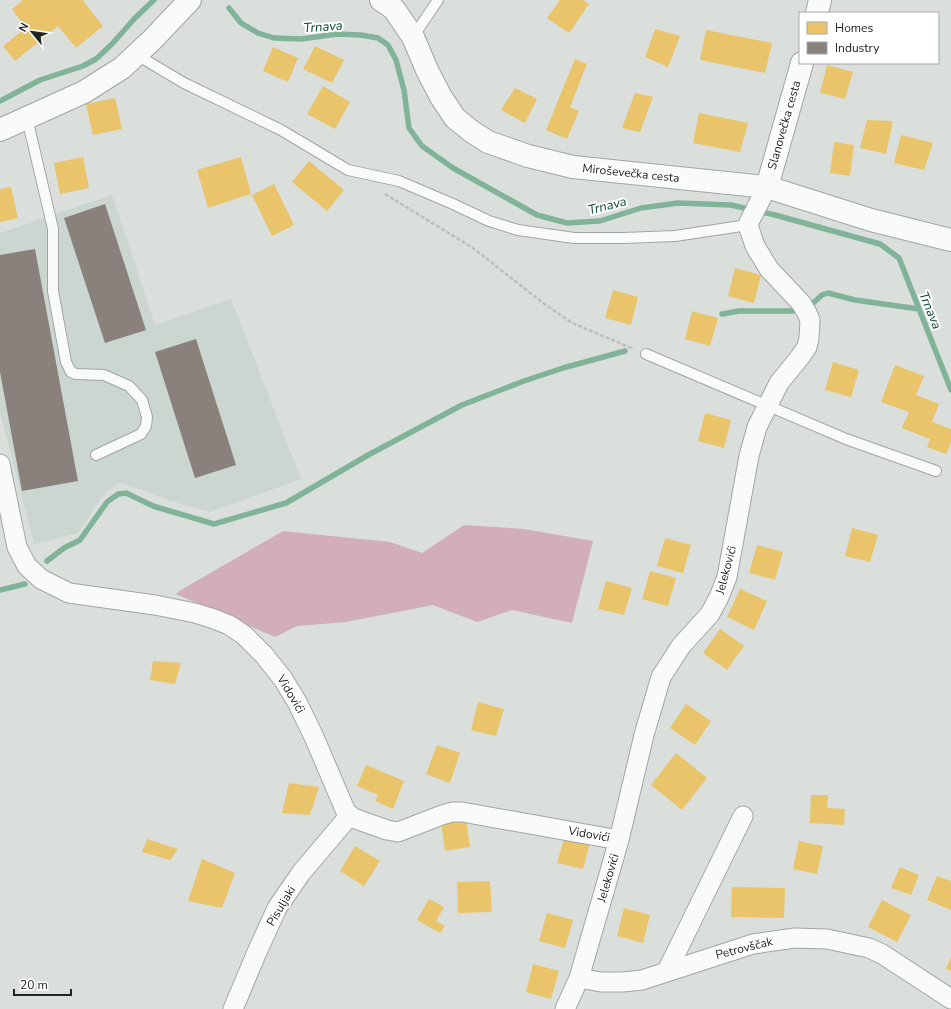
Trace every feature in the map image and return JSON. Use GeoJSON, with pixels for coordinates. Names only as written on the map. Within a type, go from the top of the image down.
{"type":"FeatureCollection","features":[{"type":"Feature","properties":{"kind":"main road"},"geometry":{"type":"LineString","coordinates":[[0,130],[84,92],[122,68],[152,40],[190,0]]}},
{"type":"Feature","properties":{"kind":"main road","name":"Miroševečka cesta"},"geometry":{"type":"LineString","coordinates":[[381,0],[394,9],[413,37],[440,97],[455,118],[488,142],[528,156],[573,167],[762,195],[951,240]]}},
{"type":"Feature","properties":{"kind":"main road"},"geometry":{"type":"LineString","coordinates":[[816,12],[820,0]]}},
{"type":"Feature","properties":{"kind":"main road","name":"Slanovečka cesta"},"geometry":{"type":"LineString","coordinates":[[762,195],[802,64]]}},
{"type":"Feature","properties":{"kind":"street"},"geometry":{"type":"LineString","coordinates":[[749,222],[762,195]]}},
{"type":"Feature","properties":{"kind":"street","name":"Jelekovići"},"geometry":{"type":"LineString","coordinates":[[565,1009],[579,978],[619,840],[644,735],[661,677],[681,646],[710,614],[719,597],[727,577],[749,456],[757,427],[779,383],[800,357],[806,347],[810,329],[810,320],[804,308],[769,269],[755,246],[749,222]]}},
{"type":"Feature","properties":{"kind":"street","name":"Vidovići"},"geometry":{"type":"LineString","coordinates":[[0,464],[17,547],[27,566],[41,579],[69,593],[155,605],[194,613],[229,625],[244,635],[269,661],[283,679],[297,702],[314,737],[346,812],[353,818],[369,825],[398,832],[442,815],[452,812],[462,812],[619,840]]}},
{"type":"Feature","properties":{"kind":"street","name":"Pisuljaki"},"geometry":{"type":"LineString","coordinates":[[233,1009],[277,908],[301,873],[350,815]]}},
{"type":"Feature","properties":{"kind":"street"},"geometry":{"type":"LineString","coordinates":[[667,971],[743,816]]}},
{"type":"Feature","properties":{"kind":"street","name":"Petrovščak"},"geometry":{"type":"LineString","coordinates":[[579,978],[601,982],[642,980],[753,944],[795,938],[827,939],[858,945],[882,954],[951,999]]}},
{"type":"Feature","properties":{"kind":"lane"},"geometry":{"type":"LineString","coordinates":[[413,37],[438,0]]}},
{"type":"Feature","properties":{"kind":"lane"},"geometry":{"type":"LineString","coordinates":[[137,55],[184,83],[281,130],[348,170],[399,181],[489,221],[518,230],[574,238],[624,238],[675,236],[749,222]]}},
{"type":"Feature","properties":{"kind":"lane"},"geometry":{"type":"LineString","coordinates":[[26,118],[52,229],[53,291],[66,362],[71,372],[76,374],[104,375],[129,386],[142,400],[147,417],[146,426],[140,434],[96,455]]}},
{"type":"Feature","properties":{"kind":"lane"},"geometry":{"type":"LineString","coordinates":[[646,354],[846,439],[936,471]]}},
{"type":"Feature","properties":{"kind":"path"},"geometry":{"type":"LineString","coordinates":[[379,190],[473,248],[543,303],[572,323],[646,354]]}},
{"type":"Feature","properties":{"kind":"shaded area"},"geometry":{"type":"Polygon","coordinates":[[[112,195],[155,325],[231,299],[301,479],[210,512],[168,500],[138,488],[118,483],[103,495],[78,533],[34,544],[0,413],[0,233],[112,195]]]}},
{"type":"Feature","properties":{"kind":"shaded area"},"geometry":{"type":"Polygon","coordinates":[[[464,525],[524,529],[593,541],[572,623],[512,610],[477,622],[433,605],[346,622],[297,626],[275,637],[176,594],[283,531],[390,542],[422,553],[464,525]]]}},
{"type":"Feature","properties":{"kind":"building: Homes"},"geometry":{"type":"Polygon","coordinates":[[[23,0],[85,0],[83,1],[103,26],[76,48],[58,26],[15,61],[3,46],[26,28],[12,9],[23,0]]]}},
{"type":"Feature","properties":{"kind":"building: Homes"},"geometry":{"type":"Polygon","coordinates":[[[560,0],[583,0],[589,4],[569,33],[547,18],[560,0]]]}},
{"type":"Feature","properties":{"kind":"building: Homes"},"geometry":{"type":"Polygon","coordinates":[[[655,29],[680,36],[668,67],[645,57],[655,29]]]}},
{"type":"Feature","properties":{"kind":"building: Homes"},"geometry":{"type":"Polygon","coordinates":[[[706,30],[772,43],[765,73],[700,60],[706,30]]]}},
{"type":"Feature","properties":{"kind":"building: Homes"},"geometry":{"type":"Polygon","coordinates":[[[315,46],[344,60],[332,83],[303,69],[315,46]]]}},
{"type":"Feature","properties":{"kind":"building: Homes"},"geometry":{"type":"Polygon","coordinates":[[[273,47],[298,58],[288,82],[263,71],[273,47]]]}},
{"type":"Feature","properties":{"kind":"building: Homes"},"geometry":{"type":"Polygon","coordinates":[[[575,59],[587,64],[570,107],[579,111],[567,139],[546,130],[575,59]]]}},
{"type":"Feature","properties":{"kind":"building: Homes"},"geometry":{"type":"Polygon","coordinates":[[[827,65],[853,72],[845,99],[820,93],[827,65]]]}},
{"type":"Feature","properties":{"kind":"building: Homes"},"geometry":{"type":"Polygon","coordinates":[[[323,86],[350,102],[335,129],[307,114],[323,86]]]}},
{"type":"Feature","properties":{"kind":"building: Homes"},"geometry":{"type":"Polygon","coordinates":[[[515,88],[537,99],[525,123],[501,110],[515,88]]]}},
{"type":"Feature","properties":{"kind":"building: Homes"},"geometry":{"type":"Polygon","coordinates":[[[635,93],[653,97],[640,132],[622,128],[635,93]]]}},
{"type":"Feature","properties":{"kind":"building: Homes"},"geometry":{"type":"Polygon","coordinates":[[[115,98],[122,129],[93,135],[86,104],[115,98]]]}},
{"type":"Feature","properties":{"kind":"building: Homes"},"geometry":{"type":"Polygon","coordinates":[[[699,113],[748,123],[740,152],[693,143],[699,113]]]}},
{"type":"Feature","properties":{"kind":"building: Homes"},"geometry":{"type":"Polygon","coordinates":[[[867,120],[893,121],[886,154],[860,148],[867,120]]]}},
{"type":"Feature","properties":{"kind":"building: Homes"},"geometry":{"type":"Polygon","coordinates":[[[901,135],[933,143],[924,170],[894,163],[901,135]]]}},
{"type":"Feature","properties":{"kind":"building: Homes"},"geometry":{"type":"Polygon","coordinates":[[[834,142],[854,145],[850,176],[830,173],[834,142]]]}},
{"type":"Feature","properties":{"kind":"building: Homes"},"geometry":{"type":"Polygon","coordinates":[[[83,157],[89,188],[60,194],[54,163],[83,157]]]}},
{"type":"Feature","properties":{"kind":"building: Homes"},"geometry":{"type":"Polygon","coordinates":[[[241,157],[251,194],[208,208],[197,170],[241,157]]]}},
{"type":"Feature","properties":{"kind":"building: Homes"},"geometry":{"type":"Polygon","coordinates":[[[309,161],[344,190],[327,211],[292,182],[309,161]]]}},
{"type":"Feature","properties":{"kind":"building: Homes"},"geometry":{"type":"Polygon","coordinates":[[[274,184],[294,225],[272,236],[252,195],[274,184]]]}},
{"type":"Feature","properties":{"kind":"building: Homes"},"geometry":{"type":"Polygon","coordinates":[[[11,187],[18,218],[0,222],[0,189],[11,187]]]}},
{"type":"Feature","properties":{"kind":"building: Homes"},"geometry":{"type":"Polygon","coordinates":[[[735,268],[761,275],[754,303],[728,296],[735,268]]]}},
{"type":"Feature","properties":{"kind":"building: Homes"},"geometry":{"type":"Polygon","coordinates":[[[613,290],[638,297],[631,325],[605,318],[613,290]]]}},
{"type":"Feature","properties":{"kind":"building: Homes"},"geometry":{"type":"Polygon","coordinates":[[[692,311],[718,318],[710,346],[685,339],[692,311]]]}},
{"type":"Feature","properties":{"kind":"building: Homes"},"geometry":{"type":"Polygon","coordinates":[[[833,362],[859,370],[851,397],[825,390],[833,362]]]}},
{"type":"Feature","properties":{"kind":"building: Homes"},"geometry":{"type":"Polygon","coordinates":[[[895,365],[924,376],[916,395],[939,404],[932,422],[951,429],[951,442],[946,454],[927,447],[930,439],[902,428],[909,412],[881,402],[895,365]]]}},
{"type":"Feature","properties":{"kind":"building: Homes"},"geometry":{"type":"Polygon","coordinates":[[[705,413],[731,420],[724,448],[698,441],[705,413]]]}},
{"type":"Feature","properties":{"kind":"building: Homes"},"geometry":{"type":"Polygon","coordinates":[[[852,528],[878,535],[870,562],[845,556],[852,528]]]}},
{"type":"Feature","properties":{"kind":"building: Homes"},"geometry":{"type":"Polygon","coordinates":[[[665,538],[691,545],[683,573],[657,566],[665,538]]]}},
{"type":"Feature","properties":{"kind":"building: Homes"},"geometry":{"type":"Polygon","coordinates":[[[757,545],[783,552],[775,580],[749,573],[757,545]]]}},
{"type":"Feature","properties":{"kind":"building: Homes"},"geometry":{"type":"Polygon","coordinates":[[[650,571],[676,578],[668,606],[642,599],[650,571]]]}},
{"type":"Feature","properties":{"kind":"building: Homes"},"geometry":{"type":"Polygon","coordinates":[[[606,581],[632,588],[624,615],[598,609],[606,581]]]}},
{"type":"Feature","properties":{"kind":"building: Homes"},"geometry":{"type":"Polygon","coordinates":[[[740,589],[767,601],[754,630],[727,617],[740,589]]]}},
{"type":"Feature","properties":{"kind":"building: Homes"},"geometry":{"type":"Polygon","coordinates":[[[720,629],[744,646],[727,670],[703,653],[720,629]]]}},
{"type":"Feature","properties":{"kind":"building: Homes"},"geometry":{"type":"Polygon","coordinates":[[[153,661],[181,663],[175,684],[150,680],[153,661]]]}},
{"type":"Feature","properties":{"kind":"building: Homes"},"geometry":{"type":"Polygon","coordinates":[[[478,702],[504,709],[496,736],[471,730],[478,702]]]}},
{"type":"Feature","properties":{"kind":"building: Homes"},"geometry":{"type":"Polygon","coordinates":[[[686,704],[711,721],[695,745],[670,728],[686,704]]]}},
{"type":"Feature","properties":{"kind":"building: Homes"},"geometry":{"type":"Polygon","coordinates":[[[437,745],[460,753],[450,783],[426,774],[437,745]]]}},
{"type":"Feature","properties":{"kind":"building: Homes"},"geometry":{"type":"Polygon","coordinates":[[[676,753],[707,778],[682,810],[651,785],[676,753]]]}},
{"type":"Feature","properties":{"kind":"building: Homes"},"geometry":{"type":"Polygon","coordinates":[[[366,765],[404,781],[393,809],[375,801],[378,795],[357,786],[366,765]]]}},
{"type":"Feature","properties":{"kind":"building: Homes"},"geometry":{"type":"Polygon","coordinates":[[[289,783],[319,787],[310,815],[282,813],[289,783]]]}},
{"type":"Feature","properties":{"kind":"building: Homes"},"geometry":{"type":"Polygon","coordinates":[[[811,795],[828,795],[827,808],[845,809],[844,825],[810,823],[811,795]]]}},
{"type":"Feature","properties":{"kind":"building: Homes"},"geometry":{"type":"Polygon","coordinates":[[[466,818],[470,847],[445,851],[441,822],[466,818]]]}},
{"type":"Feature","properties":{"kind":"building: Homes"},"geometry":{"type":"Polygon","coordinates":[[[565,835],[590,842],[583,869],[557,863],[565,835]]]}},
{"type":"Feature","properties":{"kind":"building: Homes"},"geometry":{"type":"Polygon","coordinates":[[[147,839],[178,849],[170,860],[142,852],[147,839]]]}},
{"type":"Feature","properties":{"kind":"building: Homes"},"geometry":{"type":"Polygon","coordinates":[[[799,841],[823,846],[817,874],[793,869],[799,841]]]}},
{"type":"Feature","properties":{"kind":"building: Homes"},"geometry":{"type":"Polygon","coordinates":[[[355,846],[380,861],[364,886],[340,871],[355,846]]]}},
{"type":"Feature","properties":{"kind":"building: Homes"},"geometry":{"type":"Polygon","coordinates":[[[202,859],[235,873],[222,908],[188,901],[202,859]]]}},
{"type":"Feature","properties":{"kind":"building: Homes"},"geometry":{"type":"Polygon","coordinates":[[[900,867],[919,875],[911,895],[891,888],[900,867]]]}},
{"type":"Feature","properties":{"kind":"building: Homes"},"geometry":{"type":"Polygon","coordinates":[[[937,876],[951,881],[951,910],[927,900],[937,876]]]}},
{"type":"Feature","properties":{"kind":"building: Homes"},"geometry":{"type":"Polygon","coordinates":[[[490,881],[492,912],[458,913],[457,882],[490,881]]]}},
{"type":"Feature","properties":{"kind":"building: Homes"},"geometry":{"type":"Polygon","coordinates":[[[732,887],[785,888],[784,918],[731,917],[732,887]]]}},
{"type":"Feature","properties":{"kind":"building: Homes"},"geometry":{"type":"Polygon","coordinates":[[[429,899],[444,907],[436,921],[445,926],[440,933],[417,920],[429,899]]]}},
{"type":"Feature","properties":{"kind":"building: Homes"},"geometry":{"type":"Polygon","coordinates":[[[882,900],[911,915],[897,942],[868,927],[882,900]]]}},
{"type":"Feature","properties":{"kind":"building: Homes"},"geometry":{"type":"Polygon","coordinates":[[[624,908],[650,915],[643,943],[617,936],[624,908]]]}},
{"type":"Feature","properties":{"kind":"building: Homes"},"geometry":{"type":"Polygon","coordinates":[[[547,913],[573,920],[565,948],[539,941],[547,913]]]}},
{"type":"Feature","properties":{"kind":"building: Homes"},"geometry":{"type":"Polygon","coordinates":[[[951,957],[951,971],[946,969],[951,957]]]}},
{"type":"Feature","properties":{"kind":"building: Homes"},"geometry":{"type":"Polygon","coordinates":[[[533,964],[559,971],[551,999],[526,992],[533,964]]]}},
{"type":"Feature","properties":{"kind":"building: Industry"},"geometry":{"type":"Polygon","coordinates":[[[105,204],[146,330],[105,343],[64,218],[105,204]]]}},
{"type":"Feature","properties":{"kind":"building: Industry"},"geometry":{"type":"Polygon","coordinates":[[[35,249],[78,481],[22,491],[0,372],[0,255],[35,249]]]}},
{"type":"Feature","properties":{"kind":"building: Industry"},"geometry":{"type":"Polygon","coordinates":[[[196,339],[236,465],[195,478],[155,352],[196,339]]]}},
{"type":"Feature","properties":{"kind":"waterway","name":"Trnava"},"geometry":{"type":"LineString","coordinates":[[0,101],[40,80],[83,66],[96,59],[154,0]]}},
{"type":"Feature","properties":{"kind":"waterway","name":"Trnava"},"geometry":{"type":"LineString","coordinates":[[229,8],[241,23],[258,33],[274,38],[301,39],[337,34],[361,35],[378,38],[388,45],[396,60],[404,90],[409,128],[422,146],[453,168],[537,215],[567,223],[600,221],[641,208],[678,203],[731,205],[775,215],[880,244],[899,258],[951,390]]}},
{"type":"Feature","properties":{"kind":"waterway"},"geometry":{"type":"LineString","coordinates":[[722,314],[739,311],[793,311],[813,303],[822,295],[828,293],[855,300],[919,309]]}},
{"type":"Feature","properties":{"kind":"waterway"},"geometry":{"type":"LineString","coordinates":[[47,561],[64,548],[80,540],[107,502],[118,494],[126,493],[153,506],[214,524],[286,503],[370,454],[462,405],[524,381],[563,368],[625,351]]}},
{"type":"Feature","properties":{"kind":"waterway"},"geometry":{"type":"LineString","coordinates":[[0,590],[25,584]]}}]}
